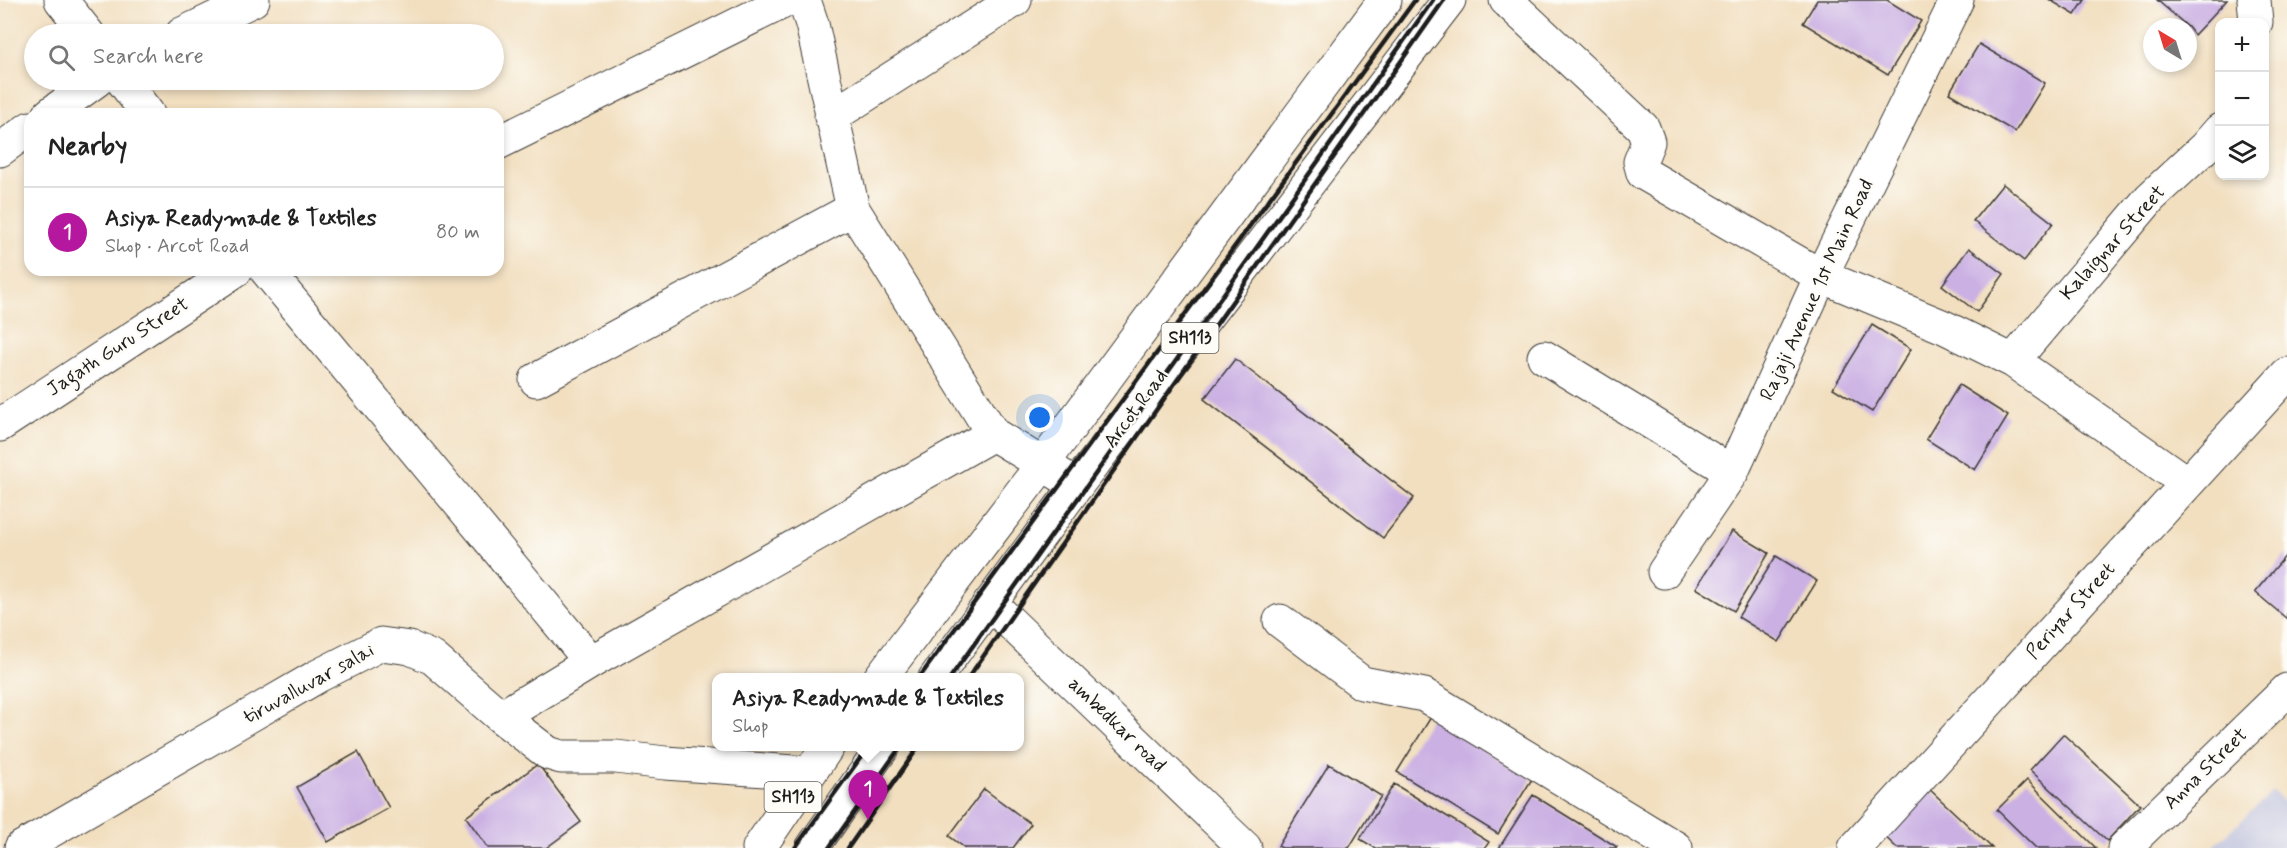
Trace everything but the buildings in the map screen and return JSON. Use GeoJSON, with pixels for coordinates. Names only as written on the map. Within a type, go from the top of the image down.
{"type":"FeatureCollection","features":[{"type":"Feature","properties":{"kind":"street"},"geometry":{"type":"LineString","coordinates":[[62,0],[80,24]]}},
{"type":"Feature","properties":{"kind":"street"},"geometry":{"type":"LineString","coordinates":[[203,24],[253,0]]}},
{"type":"Feature","properties":{"kind":"street"},"geometry":{"type":"LineString","coordinates":[[504,140],[787,0]]}},
{"type":"Feature","properties":{"kind":"street"},"geometry":{"type":"LineString","coordinates":[[804,0],[812,24],[853,209],[993,434],[1077,485]]}},
{"type":"Feature","properties":{"kind":"street"},"geometry":{"type":"LineString","coordinates":[[831,117],[1015,0]]}},
{"type":"Feature","properties":{"kind":"street","name":"SH113"},"geometry":{"type":"LineString","coordinates":[[884,673],[1042,465],[1385,0]]}},
{"type":"Feature","properties":{"kind":"street","name":"Arcot Road"},"geometry":{"type":"LineString","coordinates":[[939,673],[1077,485],[1449,0]]}},
{"type":"Feature","properties":{"kind":"street"},"geometry":{"type":"LineString","coordinates":[[1506,0],[1643,128],[1648,142],[1640,162],[1643,173],[1821,276],[1944,327],[2013,361],[2187,483]]}},
{"type":"Feature","properties":{"kind":"street","name":"Rajaji Avenue 1st Main Road"},"geometry":{"type":"LineString","coordinates":[[1664,572],[1732,472],[1821,276],[1957,0]]}},
{"type":"Feature","properties":{"kind":"street"},"geometry":{"type":"LineString","coordinates":[[2254,0],[2256,18]]}},
{"type":"Feature","properties":{"kind":"street"},"geometry":{"type":"LineString","coordinates":[[1334,68],[1376,95]]}},
{"type":"Feature","properties":{"kind":"street"},"geometry":{"type":"LineString","coordinates":[[58,108],[83,90]]}},
{"type":"Feature","properties":{"kind":"street"},"geometry":{"type":"LineString","coordinates":[[130,90],[143,108]]}},
{"type":"Feature","properties":{"kind":"street"},"geometry":{"type":"LineString","coordinates":[[0,150],[24,132]]}},
{"type":"Feature","properties":{"kind":"street","name":"Kalaignar Street"},"geometry":{"type":"LineString","coordinates":[[2013,361],[2150,198],[2215,136]]}},
{"type":"Feature","properties":{"kind":"street"},"geometry":{"type":"LineString","coordinates":[[536,380],[853,209]]}},
{"type":"Feature","properties":{"kind":"street","name":"Jagath Guru Street"},"geometry":{"type":"LineString","coordinates":[[0,425],[227,276]]}},
{"type":"Feature","properties":{"kind":"street"},"geometry":{"type":"LineString","coordinates":[[271,276],[591,662]]}},
{"type":"Feature","properties":{"kind":"street"},"geometry":{"type":"LineString","coordinates":[[1544,357],[1732,472]]}},
{"type":"Feature","properties":{"kind":"street","name":"Periyar Street"},"geometry":{"type":"LineString","coordinates":[[1855,848],[2287,375]]}},
{"type":"Feature","properties":{"kind":"street"},"geometry":{"type":"LineString","coordinates":[[501,717],[591,662],[993,434]]}},
{"type":"Feature","properties":{"kind":"street","name":"ambedkar road"},"geometry":{"type":"LineString","coordinates":[[990,603],[1245,848]]}},
{"type":"Feature","properties":{"kind":"street"},"geometry":{"type":"LineString","coordinates":[[1280,621],[1362,683],[1424,695],[1676,848]]}},
{"type":"Feature","properties":{"kind":"street","name":"tiruvalluvar salai"},"geometry":{"type":"LineString","coordinates":[[21,848],[318,676],[381,644],[410,648],[433,658],[501,717],[549,753],[561,757],[616,757],[665,764],[808,773]]}},
{"type":"Feature","properties":{"kind":"street","name":"Anna Street"},"geometry":{"type":"LineString","coordinates":[[2124,848],[2287,690]]}},
{"type":"Feature","properties":{"kind":"street","name":"SH113"},"geometry":{"type":"LineString","coordinates":[[759,848],[825,751]]}},
{"type":"Feature","properties":{"kind":"street","name":"SH113"},"geometry":{"type":"LineString","coordinates":[[812,848],[881,751]]}},
{"type":"Feature","properties":{"kind":"shaded area"},"geometry":{"type":"Polygon","coordinates":[[[2273,791],[2287,806],[2287,848],[2212,848],[2273,791]]]}},
{"type":"Feature","properties":{"kind":"railway"},"geometry":{"type":"LineString","coordinates":[[923,673],[1415,0]]}},
{"type":"Feature","properties":{"kind":"railway"},"geometry":{"type":"LineString","coordinates":[[954,673],[1433,0]]}},
{"type":"Feature","properties":{"kind":"railway"},"geometry":{"type":"LineString","coordinates":[[972,673],[1444,0]]}},
{"type":"Feature","properties":{"kind":"railway"},"geometry":{"type":"LineString","coordinates":[[795,848],[865,751]]}},
{"type":"Feature","properties":{"kind":"railway"},"geometry":{"type":"LineString","coordinates":[[829,848],[897,751]]}},
{"type":"Feature","properties":{"kind":"railway"},"geometry":{"type":"LineString","coordinates":[[848,848],[916,751]]}},
{"type":"Feature","properties":{"kind":"place","name":"Asiya Readymade & Textiles"},"geometry":{"type":"Point","coordinates":[868,820]}}]}
